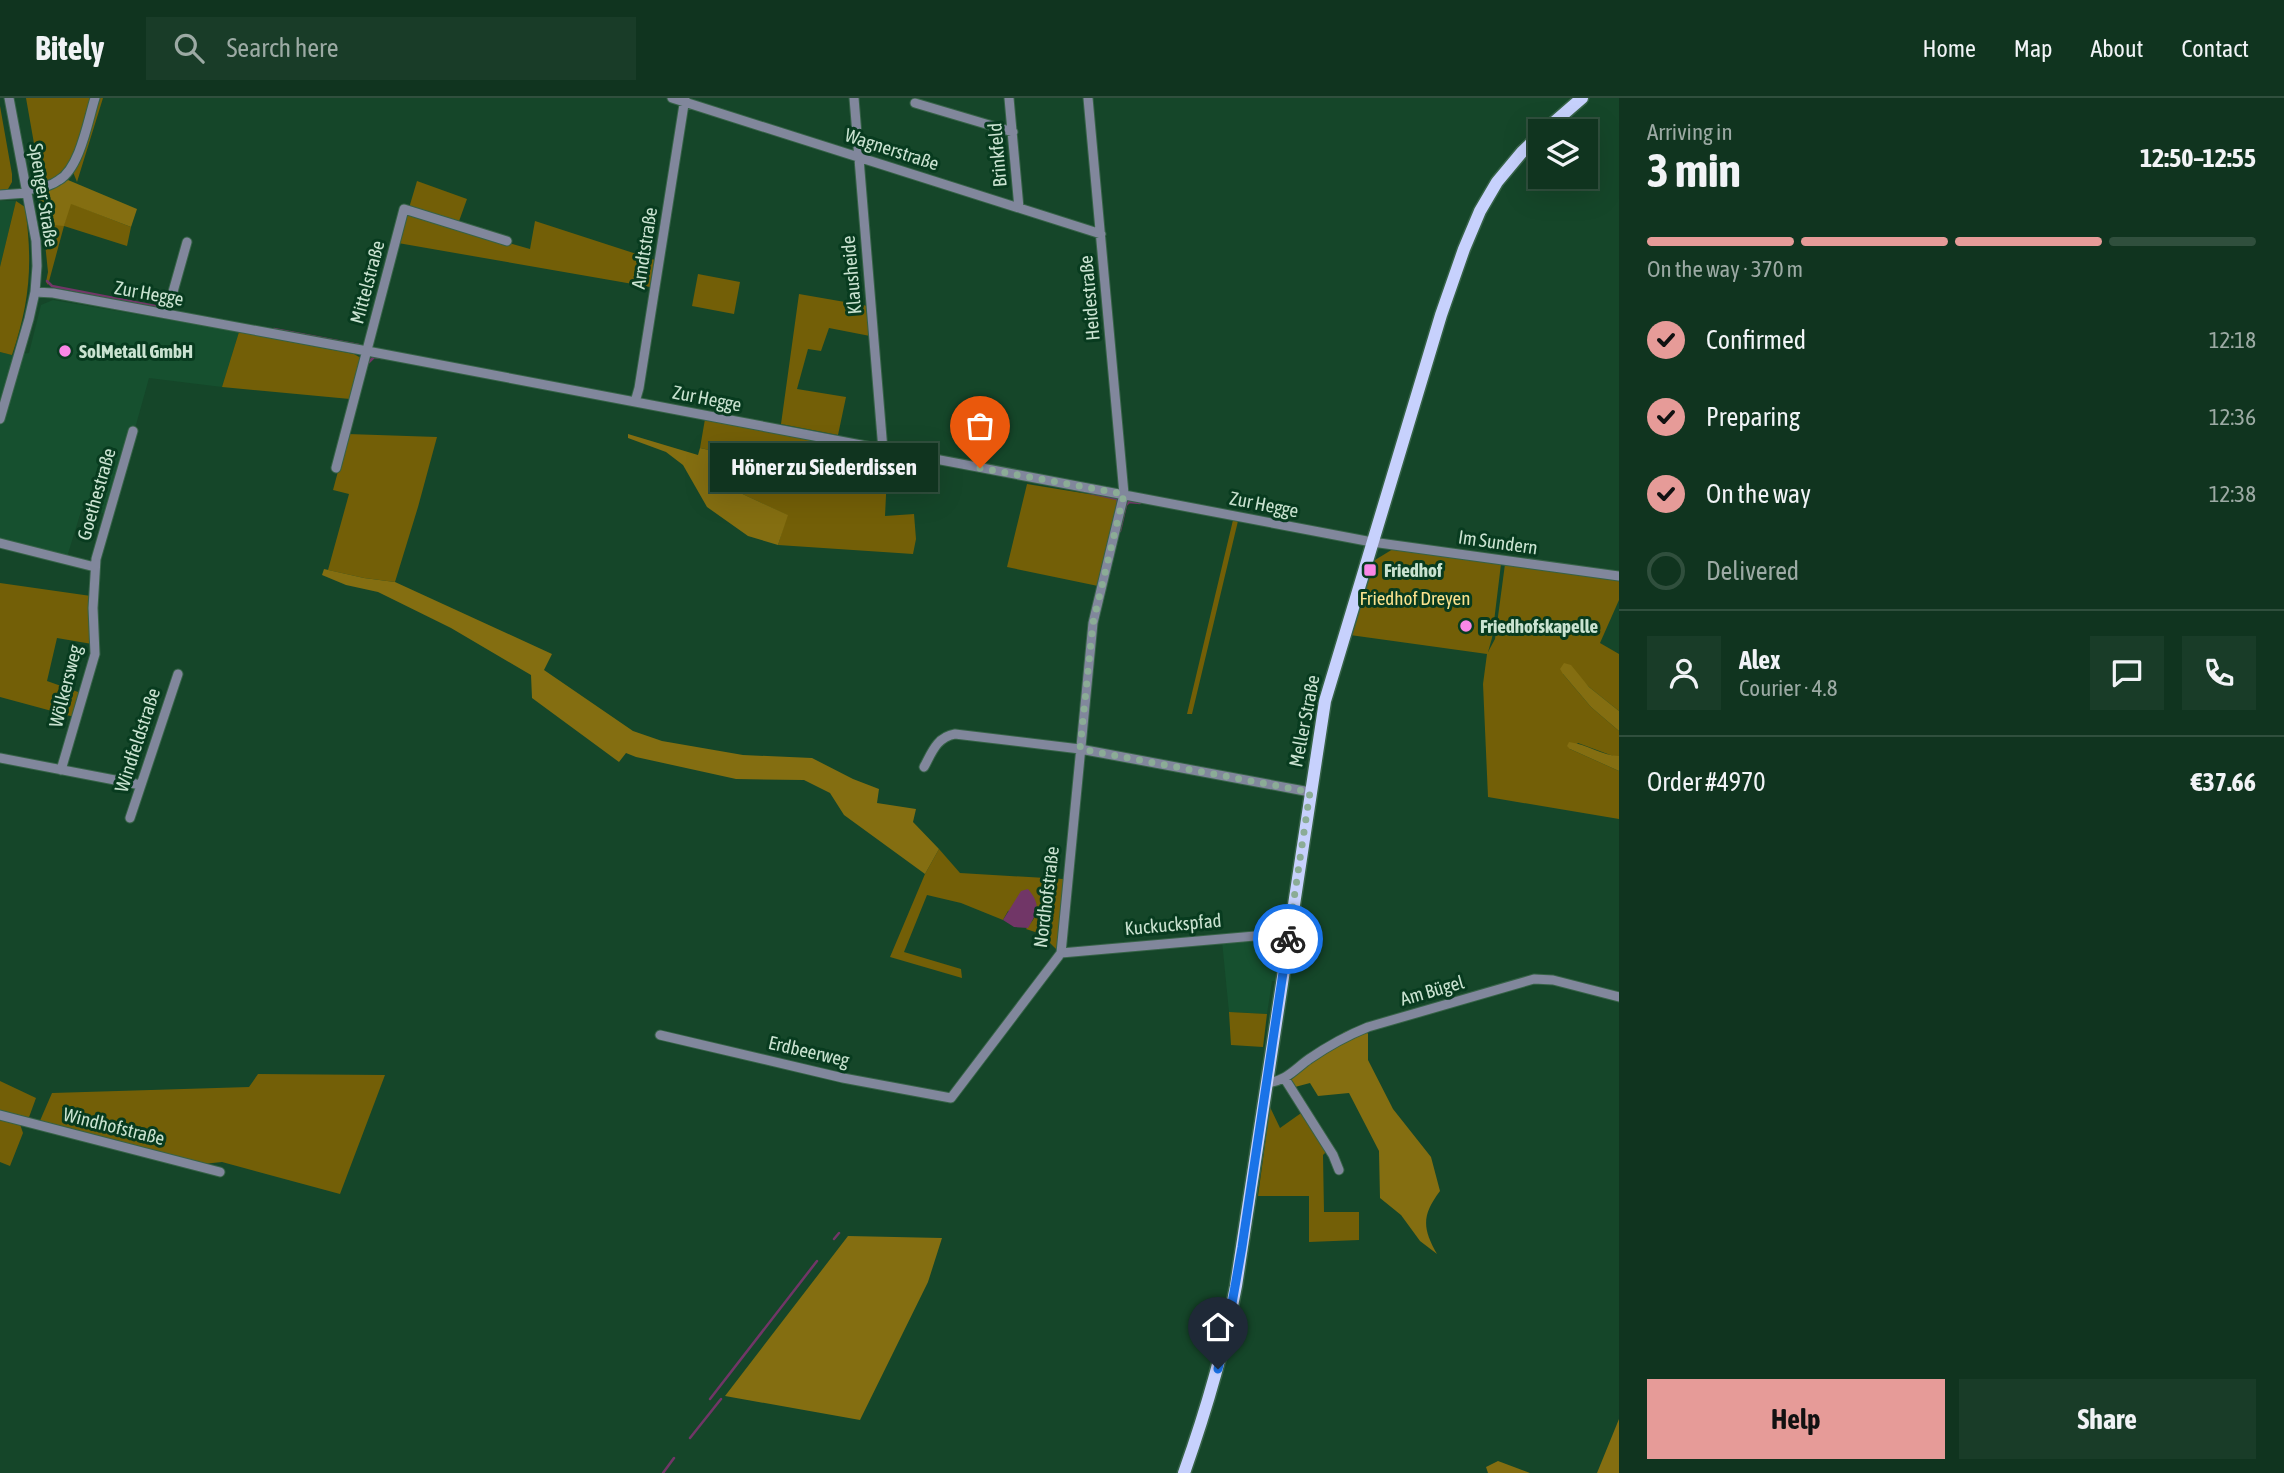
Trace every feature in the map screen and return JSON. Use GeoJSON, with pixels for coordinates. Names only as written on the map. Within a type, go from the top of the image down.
{"type":"FeatureCollection","features":[{"type":"Feature","properties":{"kind":"main road","name":"Meller Straße"},"geometry":{"type":"LineString","coordinates":[[1558,119],[1582,98]]}},
{"type":"Feature","properties":{"kind":"main road","name":"Meller Straße"},"geometry":{"type":"LineString","coordinates":[[1184,1473],[1213,1387],[1228,1326],[1246,1228],[1325,701],[1371,542],[1464,249],[1480,211],[1497,182],[1528,146]]}},
{"type":"Feature","properties":{"kind":"street","name":"Spenger Straße"},"geometry":{"type":"LineString","coordinates":[[0,417],[35,292],[36,241],[9,98]]}},
{"type":"Feature","properties":{"kind":"street"},"geometry":{"type":"LineString","coordinates":[[0,195],[48,186],[66,175],[74,165],[95,98]]}},
{"type":"Feature","properties":{"kind":"street","name":"Wagnerstraße"},"geometry":{"type":"LineString","coordinates":[[672,98],[1101,234]]}},
{"type":"Feature","properties":{"kind":"street","name":"Klausheide"},"geometry":{"type":"LineString","coordinates":[[854,98],[883,450]]}},
{"type":"Feature","properties":{"kind":"street","name":"Brinkfeld"},"geometry":{"type":"LineString","coordinates":[[1009,98],[1019,208]]}},
{"type":"Feature","properties":{"kind":"street","name":"Heidestraße"},"geometry":{"type":"LineString","coordinates":[[1088,98],[1124,494]]}},
{"type":"Feature","properties":{"kind":"street","name":"Arndtstraße"},"geometry":{"type":"LineString","coordinates":[[635,402],[685,100]]}},
{"type":"Feature","properties":{"kind":"street"},"geometry":{"type":"LineString","coordinates":[[915,103],[1013,132]]}},
{"type":"Feature","properties":{"kind":"street","name":"Mittelstraße"},"geometry":{"type":"LineString","coordinates":[[335,468],[404,209],[507,241]]}},
{"type":"Feature","properties":{"kind":"street"},"geometry":{"type":"LineString","coordinates":[[167,313],[187,242]]}},
{"type":"Feature","properties":{"kind":"street","name":"Zur Hegge"},"geometry":{"type":"LineString","coordinates":[[35,292],[167,313],[1371,542]]}},
{"type":"Feature","properties":{"kind":"street","name":"Goethestraße"},"geometry":{"type":"LineString","coordinates":[[95,567],[133,431]]}},
{"type":"Feature","properties":{"kind":"street","name":"Nordhofstraße"},"geometry":{"type":"LineString","coordinates":[[951,1098],[1061,953],[1093,623],[1124,494]]}},
{"type":"Feature","properties":{"kind":"street"},"geometry":{"type":"LineString","coordinates":[[0,542],[95,567]]}},
{"type":"Feature","properties":{"kind":"street","name":"Im Sundern"},"geometry":{"type":"LineString","coordinates":[[1371,542],[1619,576]]}},
{"type":"Feature","properties":{"kind":"street","name":"Wölkersweg"},"geometry":{"type":"LineString","coordinates":[[61,770],[95,654],[95,567]]}},
{"type":"Feature","properties":{"kind":"street","name":"Windfeldstraße"},"geometry":{"type":"LineString","coordinates":[[130,818],[178,674]]}},
{"type":"Feature","properties":{"kind":"street"},"geometry":{"type":"LineString","coordinates":[[924,767],[937,743],[955,734],[1080,749],[1310,792]]}},
{"type":"Feature","properties":{"kind":"street"},"geometry":{"type":"LineString","coordinates":[[0,758],[141,785]]}},
{"type":"Feature","properties":{"kind":"street","name":"Kuckuckspfad"},"geometry":{"type":"LineString","coordinates":[[1061,953],[1289,933]]}},
{"type":"Feature","properties":{"kind":"street","name":"Am Bügel"},"geometry":{"type":"LineString","coordinates":[[1267,1083],[1285,1079],[1310,1059],[1350,1035],[1392,1019],[1534,979],[1553,980],[1619,997]]}},
{"type":"Feature","properties":{"kind":"street","name":"Erdbeerweg"},"geometry":{"type":"LineString","coordinates":[[660,1035],[843,1078],[951,1098]]}},
{"type":"Feature","properties":{"kind":"street"},"geometry":{"type":"LineString","coordinates":[[1285,1079],[1333,1155],[1339,1170]]}},
{"type":"Feature","properties":{"kind":"street","name":"Windhofstraße"},"geometry":{"type":"LineString","coordinates":[[0,1115],[220,1172]]}},
{"type":"Feature","properties":{"kind":"shaded area"},"geometry":{"type":"Polygon","coordinates":[[[68,180],[137,209],[131,227],[71,204],[64,226],[43,224],[38,202],[41,194],[68,180]]]}},
{"type":"Feature","properties":{"kind":"shaded area"},"geometry":{"type":"Polygon","coordinates":[[[0,201],[16,201],[0,267],[0,201]]]}},
{"type":"Feature","properties":{"kind":"shaded area"},"geometry":{"type":"Polygon","coordinates":[[[53,300],[239,332],[222,387],[149,378],[111,515],[82,508],[67,557],[0,539],[0,352],[12,355],[29,353],[41,305],[53,300]]]}},
{"type":"Feature","properties":{"kind":"shaded area"},"geometry":{"type":"Polygon","coordinates":[[[628,434],[698,455],[700,448],[723,453],[734,490],[788,515],[778,545],[748,536],[707,507],[683,465],[666,452],[628,438],[628,434]]]}},
{"type":"Feature","properties":{"kind":"shaded area"},"geometry":{"type":"Polygon","coordinates":[[[324,569],[395,582],[552,654],[544,670],[633,731],[662,741],[743,755],[812,758],[879,789],[877,803],[916,809],[913,822],[939,849],[925,874],[844,815],[830,793],[804,780],[736,779],[626,753],[619,762],[532,698],[531,675],[451,628],[378,592],[346,585],[322,575],[324,569]]]}},
{"type":"Feature","properties":{"kind":"shaded area"},"geometry":{"type":"Polygon","coordinates":[[[1564,663],[1571,665],[1589,687],[1619,711],[1619,731],[1591,707],[1563,674],[1560,669],[1564,663]]]}},
{"type":"Feature","properties":{"kind":"shaded area"},"geometry":{"type":"Polygon","coordinates":[[[1569,742],[1619,756],[1619,771],[1570,749],[1567,746],[1569,742]]]}},
{"type":"Feature","properties":{"kind":"shaded area"},"geometry":{"type":"Polygon","coordinates":[[[1028,889],[1035,899],[1036,912],[1028,928],[1014,927],[1003,920],[1021,891],[1028,889]]]}},
{"type":"Feature","properties":{"kind":"shaded area"},"geometry":{"type":"Polygon","coordinates":[[[1283,935],[1277,981],[1272,981],[1267,1014],[1229,1012],[1222,941],[1283,935]]]}},
{"type":"Feature","properties":{"kind":"shaded area"},"geometry":{"type":"Polygon","coordinates":[[[1363,1025],[1368,1034],[1368,1060],[1393,1109],[1431,1157],[1440,1191],[1430,1207],[1426,1222],[1437,1254],[1420,1241],[1401,1215],[1380,1198],[1379,1151],[1349,1093],[1318,1096],[1310,1083],[1295,1087],[1291,1080],[1344,1032],[1363,1025]]]}},
{"type":"Feature","properties":{"kind":"shaded area"},"geometry":{"type":"Polygon","coordinates":[[[848,1236],[942,1238],[928,1282],[860,1420],[725,1396],[848,1236]]]}},
{"type":"Feature","properties":{"kind":"shaded area"},"geometry":{"type":"Polygon","coordinates":[[[1619,1419],[1619,1473],[1597,1473],[1619,1419]]]}},
{"type":"Feature","properties":{"kind":"shaded area"},"geometry":{"type":"Polygon","coordinates":[[[1498,1461],[1530,1473],[1488,1473],[1486,1467],[1498,1461]]]}},
{"type":"Feature","properties":{"kind":"green space"},"geometry":{"type":"Polygon","coordinates":[[[26,98],[103,98],[77,182],[69,162],[54,177],[45,181],[34,180],[33,175],[39,172],[26,98]]]}},
{"type":"Feature","properties":{"kind":"green space"},"geometry":{"type":"Polygon","coordinates":[[[0,106],[12,182],[8,189],[0,190],[0,106]]]}},
{"type":"Feature","properties":{"kind":"green space"},"geometry":{"type":"Polygon","coordinates":[[[417,181],[467,199],[458,224],[409,208],[417,181]]]}},
{"type":"Feature","properties":{"kind":"green space"},"geometry":{"type":"Polygon","coordinates":[[[16,201],[25,207],[29,264],[23,317],[12,355],[0,352],[0,267],[16,201]]]}},
{"type":"Feature","properties":{"kind":"green space"},"geometry":{"type":"Polygon","coordinates":[[[70,203],[131,227],[127,246],[64,226],[48,285],[43,224],[64,225],[70,203]]]}},
{"type":"Feature","properties":{"kind":"green space"},"geometry":{"type":"Polygon","coordinates":[[[407,214],[530,249],[535,221],[655,260],[650,287],[398,243],[407,214]]]}},
{"type":"Feature","properties":{"kind":"green space"},"geometry":{"type":"Polygon","coordinates":[[[698,274],[740,282],[734,314],[692,306],[698,274]]]}},
{"type":"Feature","properties":{"kind":"green space"},"geometry":{"type":"Polygon","coordinates":[[[799,294],[868,306],[870,336],[829,328],[821,351],[808,349],[797,389],[846,397],[838,435],[781,424],[799,294]]]}},
{"type":"Feature","properties":{"kind":"green space"},"geometry":{"type":"Polygon","coordinates":[[[239,332],[354,354],[361,358],[350,399],[222,387],[239,332]]]}},
{"type":"Feature","properties":{"kind":"green space"},"geometry":{"type":"Polygon","coordinates":[[[705,419],[888,454],[885,516],[914,514],[916,539],[913,554],[778,545],[787,515],[734,490],[723,453],[700,448],[705,419]]]}},
{"type":"Feature","properties":{"kind":"green space"},"geometry":{"type":"Polygon","coordinates":[[[348,434],[437,437],[395,582],[328,570],[349,494],[333,490],[348,434]]]}},
{"type":"Feature","properties":{"kind":"green space"},"geometry":{"type":"Polygon","coordinates":[[[1027,484],[1119,499],[1098,586],[1007,567],[1027,484]]]}},
{"type":"Feature","properties":{"kind":"green space"},"geometry":{"type":"Polygon","coordinates":[[[1233,520],[1238,521],[1192,714],[1187,714],[1233,520]]]}},
{"type":"Feature","properties":{"kind":"green space","name":"Friedhof Dreyen"},"geometry":{"type":"Polygon","coordinates":[[[1393,549],[1501,564],[1488,652],[1495,639],[1505,564],[1619,578],[1619,600],[1600,643],[1619,654],[1619,711],[1573,670],[1563,674],[1591,707],[1619,731],[1619,756],[1578,743],[1570,749],[1619,771],[1619,819],[1488,797],[1483,684],[1487,654],[1350,635],[1375,560],[1393,549]]]}},
{"type":"Feature","properties":{"kind":"green space"},"geometry":{"type":"Polygon","coordinates":[[[0,583],[91,596],[92,644],[57,638],[47,681],[81,693],[74,717],[0,697],[0,583]]]}},
{"type":"Feature","properties":{"kind":"green space"},"geometry":{"type":"Polygon","coordinates":[[[939,849],[960,873],[1063,879],[1059,952],[1041,934],[1026,929],[1038,908],[1008,911],[1003,920],[961,903],[927,895],[904,952],[961,969],[962,978],[890,957],[925,874],[939,849]]]}},
{"type":"Feature","properties":{"kind":"green space"},"geometry":{"type":"Polygon","coordinates":[[[1229,1012],[1267,1014],[1263,1047],[1231,1045],[1229,1012]]]}},
{"type":"Feature","properties":{"kind":"green space"},"geometry":{"type":"Polygon","coordinates":[[[258,1074],[385,1075],[340,1194],[222,1162],[203,1164],[39,1123],[52,1093],[249,1087],[258,1074]]]}},
{"type":"Feature","properties":{"kind":"green space"},"geometry":{"type":"Polygon","coordinates":[[[0,1081],[36,1098],[28,1120],[0,1113],[0,1081]]]}},
{"type":"Feature","properties":{"kind":"green space"},"geometry":{"type":"Polygon","coordinates":[[[1270,1107],[1280,1128],[1304,1111],[1328,1150],[1323,1155],[1324,1212],[1359,1212],[1359,1240],[1309,1242],[1309,1196],[1258,1196],[1270,1107]]]}},
{"type":"Feature","properties":{"kind":"green space"},"geometry":{"type":"Polygon","coordinates":[[[0,1119],[20,1124],[23,1133],[10,1166],[0,1162],[0,1119]]]}},
{"type":"Feature","properties":{"kind":"waterway"},"geometry":{"type":"LineString","coordinates":[[47,281],[52,286],[160,307]]}},
{"type":"Feature","properties":{"kind":"waterway"},"geometry":{"type":"LineString","coordinates":[[274,329],[359,345]]}},
{"type":"Feature","properties":{"kind":"waterway"},"geometry":{"type":"LineString","coordinates":[[368,363],[374,357],[382,358]]}},
{"type":"Feature","properties":{"kind":"waterway"},"geometry":{"type":"LineString","coordinates":[[1090,493],[1117,499],[1118,503]]}},
{"type":"Feature","properties":{"kind":"waterway"},"geometry":{"type":"LineString","coordinates":[[1120,531],[1126,505],[1129,502],[1140,503]]}},
{"type":"Feature","properties":{"kind":"waterway"},"geometry":{"type":"LineString","coordinates":[[834,1239],[839,1233]]}},
{"type":"Feature","properties":{"kind":"waterway"},"geometry":{"type":"LineString","coordinates":[[710,1399],[817,1261]]}},
{"type":"Feature","properties":{"kind":"waterway"},"geometry":{"type":"LineString","coordinates":[[690,1438],[721,1399]]}},
{"type":"Feature","properties":{"kind":"waterway"},"geometry":{"type":"LineString","coordinates":[[663,1473],[674,1458]]}},
{"type":"Feature","properties":{"kind":"way so far"},"geometry":{"type":"LineString","coordinates":[[980,468],[1124,494],[1093,623],[1080,749],[1310,792],[1288,939]]}},
{"type":"Feature","properties":{"kind":"place","name":"SolMetall GmbH"},"geometry":{"type":"Point","coordinates":[65,351]}},
{"type":"Feature","properties":{"kind":"place","name":"Höner zu Siederdissen"},"geometry":{"type":"Point","coordinates":[980,468]}},
{"type":"Feature","properties":{"kind":"place","name":"Friedhof"},"geometry":{"type":"Point","coordinates":[1370,570]}},
{"type":"Feature","properties":{"kind":"place","name":"Friedhofskapelle"},"geometry":{"type":"Point","coordinates":[1466,626]}},
{"type":"Feature","properties":{"kind":"route"},"geometry":{"type":"LineString","coordinates":[[1218,1369],[1242,1247],[1288,939]]}}]}
